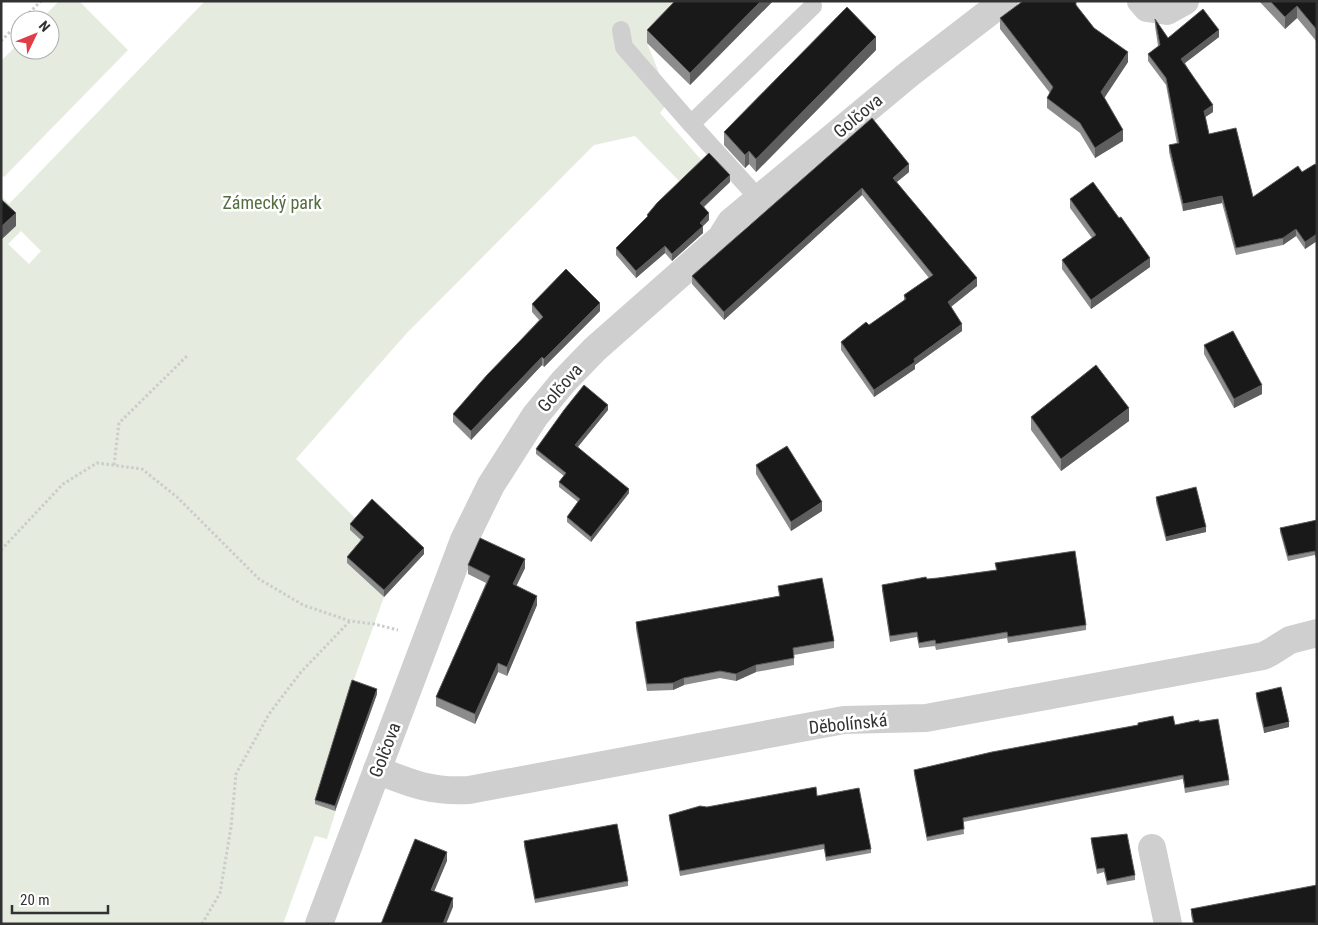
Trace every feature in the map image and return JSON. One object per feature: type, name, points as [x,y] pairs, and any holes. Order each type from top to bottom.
[{"type":"street","name":"Golčova","points":[[319,924],[464,540],[491,485],[535,416],[564,381],[595,349],[721,238],[731,222],[910,74],[1004,1]]},
{"type":"street","points":[[1141,1],[1147,8],[1166,11],[1185,1]]},
{"type":"street","name":"Děbolínská","points":[[377,770],[414,785],[431,789],[448,791],[469,790],[844,720],[926,718],[946,715],[1263,656],[1290,640],[1317,633]]},
{"type":"street","points":[[1152,848],[1168,924]]},
{"type":"lane","points":[[692,124],[813,6]]},
{"type":"lane","points":[[621,30],[624,47],[758,199]]},
{"type":"path","points":[[32,10],[41,1]]},
{"type":"path","points":[[1,41],[10,32]]},
{"type":"path","points":[[114,465],[119,423],[187,356]]},
{"type":"path","points":[[1,550],[63,484],[97,463],[142,469],[177,497],[259,579],[303,605],[350,621],[374,624],[427,637]]},
{"type":"path","points":[[202,924],[220,893],[231,827],[236,774],[269,714],[301,672],[350,621]]},
{"type":"green space","points":[[59,1],[79,1],[128,50],[4,177],[1,174],[1,61],[10,52],[10,60],[60,60],[60,10],[50,10]]},
{"type":"green space","name":"Zámecký park","points":[[205,1],[688,1],[647,43],[670,100],[660,113],[704,163],[683,185],[635,136],[594,145],[406,334],[296,459],[358,521],[384,597],[352,685],[343,788],[327,839],[315,836],[283,924],[1,924],[1,240],[16,225],[1,211],[1,196],[9,204]],"holes":[[[21,231],[41,251],[29,264],[8,244]]]},
{"type":"building","points":[[675,1],[761,1],[690,73],[647,30]]},
{"type":"building","points":[[1023,1],[1076,1],[1076,5],[1094,28],[1128,52],[1101,92],[1123,130],[1095,148],[1080,123],[1047,98],[1053,87],[1000,18]]},
{"type":"building","points":[[1270,1],[1317,1],[1317,30],[1297,6],[1285,17]]},
{"type":"building","points":[[847,7],[876,37],[756,159],[749,151],[745,155],[724,132]]},
{"type":"building","points":[[1203,9],[1219,30],[1181,59],[1213,105],[1204,111],[1209,134],[1236,128],[1253,197],[1298,166],[1302,172],[1315,164],[1317,166],[1317,234],[1305,242],[1296,229],[1283,238],[1236,248],[1222,196],[1183,204],[1169,145],[1179,143],[1166,78],[1148,54],[1160,45],[1155,19],[1168,38]]},
{"type":"building","points":[[872,118],[909,164],[893,178],[977,278],[948,302],[962,324],[914,359],[915,362],[874,390],[841,342],[866,322],[869,325],[906,299],[904,295],[933,275],[862,188],[724,312],[692,276]]},
{"type":"building","points":[[709,153],[730,175],[700,203],[709,213],[700,223],[703,226],[672,254],[665,246],[636,271],[616,248],[648,216],[657,203]]},
{"type":"building","points":[[1093,182],[1150,258],[1091,300],[1062,260],[1096,235],[1070,199]]},
{"type":"building","points":[[1,199],[16,213],[1,227]]},
{"type":"building","points":[[566,269],[600,303],[544,359],[542,357],[471,431],[453,414],[487,375],[543,317],[532,304]]},
{"type":"building","points":[[1233,331],[1262,385],[1234,399],[1204,345]]},
{"type":"building","points":[[1096,365],[1129,408],[1061,459],[1031,417]]},
{"type":"building","points":[[584,385],[608,405],[575,445],[629,489],[591,537],[567,517],[580,499],[559,482],[566,473],[536,449]]},
{"type":"building","points":[[787,446],[822,502],[791,522],[756,465]]},
{"type":"building","points":[[1196,487],[1206,527],[1166,537],[1156,497]]},
{"type":"building","points":[[372,499],[424,548],[384,590],[347,557],[364,537],[350,524]]},
{"type":"building","points":[[1317,520],[1317,560],[1315,551],[1288,556],[1280,528]]},
{"type":"building","points":[[480,538],[525,559],[513,584],[537,596],[507,667],[498,663],[475,714],[436,697],[490,576],[468,565]]},
{"type":"building","points":[[1075,551],[1086,625],[1008,637],[1007,632],[936,644],[935,640],[919,643],[917,632],[890,636],[882,585],[926,577],[927,579],[938,578],[997,570],[995,563]]},
{"type":"building","points":[[822,578],[834,641],[793,648],[794,658],[756,665],[736,674],[720,671],[684,678],[673,683],[647,684],[636,622],[780,596],[778,586]]},
{"type":"building","points":[[352,680],[377,689],[335,806],[315,800]]},
{"type":"building","points":[[1281,687],[1289,722],[1264,728],[1256,693]]},
{"type":"building","points":[[1173,716],[1175,725],[1199,720],[1199,722],[1218,719],[1229,780],[1185,788],[1183,775],[963,818],[964,829],[927,837],[914,770],[992,752],[1138,725],[1138,723]]},
{"type":"building","points":[[816,787],[817,796],[859,788],[871,849],[826,857],[824,844],[680,871],[669,815],[700,806],[707,807]]},
{"type":"building","points":[[617,824],[628,881],[535,899],[524,841]]},
{"type":"building","points":[[1127,834],[1135,875],[1107,881],[1104,868],[1097,869],[1091,838]]},
{"type":"building","points":[[415,839],[447,852],[431,890],[453,898],[443,924],[381,924]]},
{"type":"building","points":[[1317,885],[1317,924],[1194,924],[1191,909]]}]
